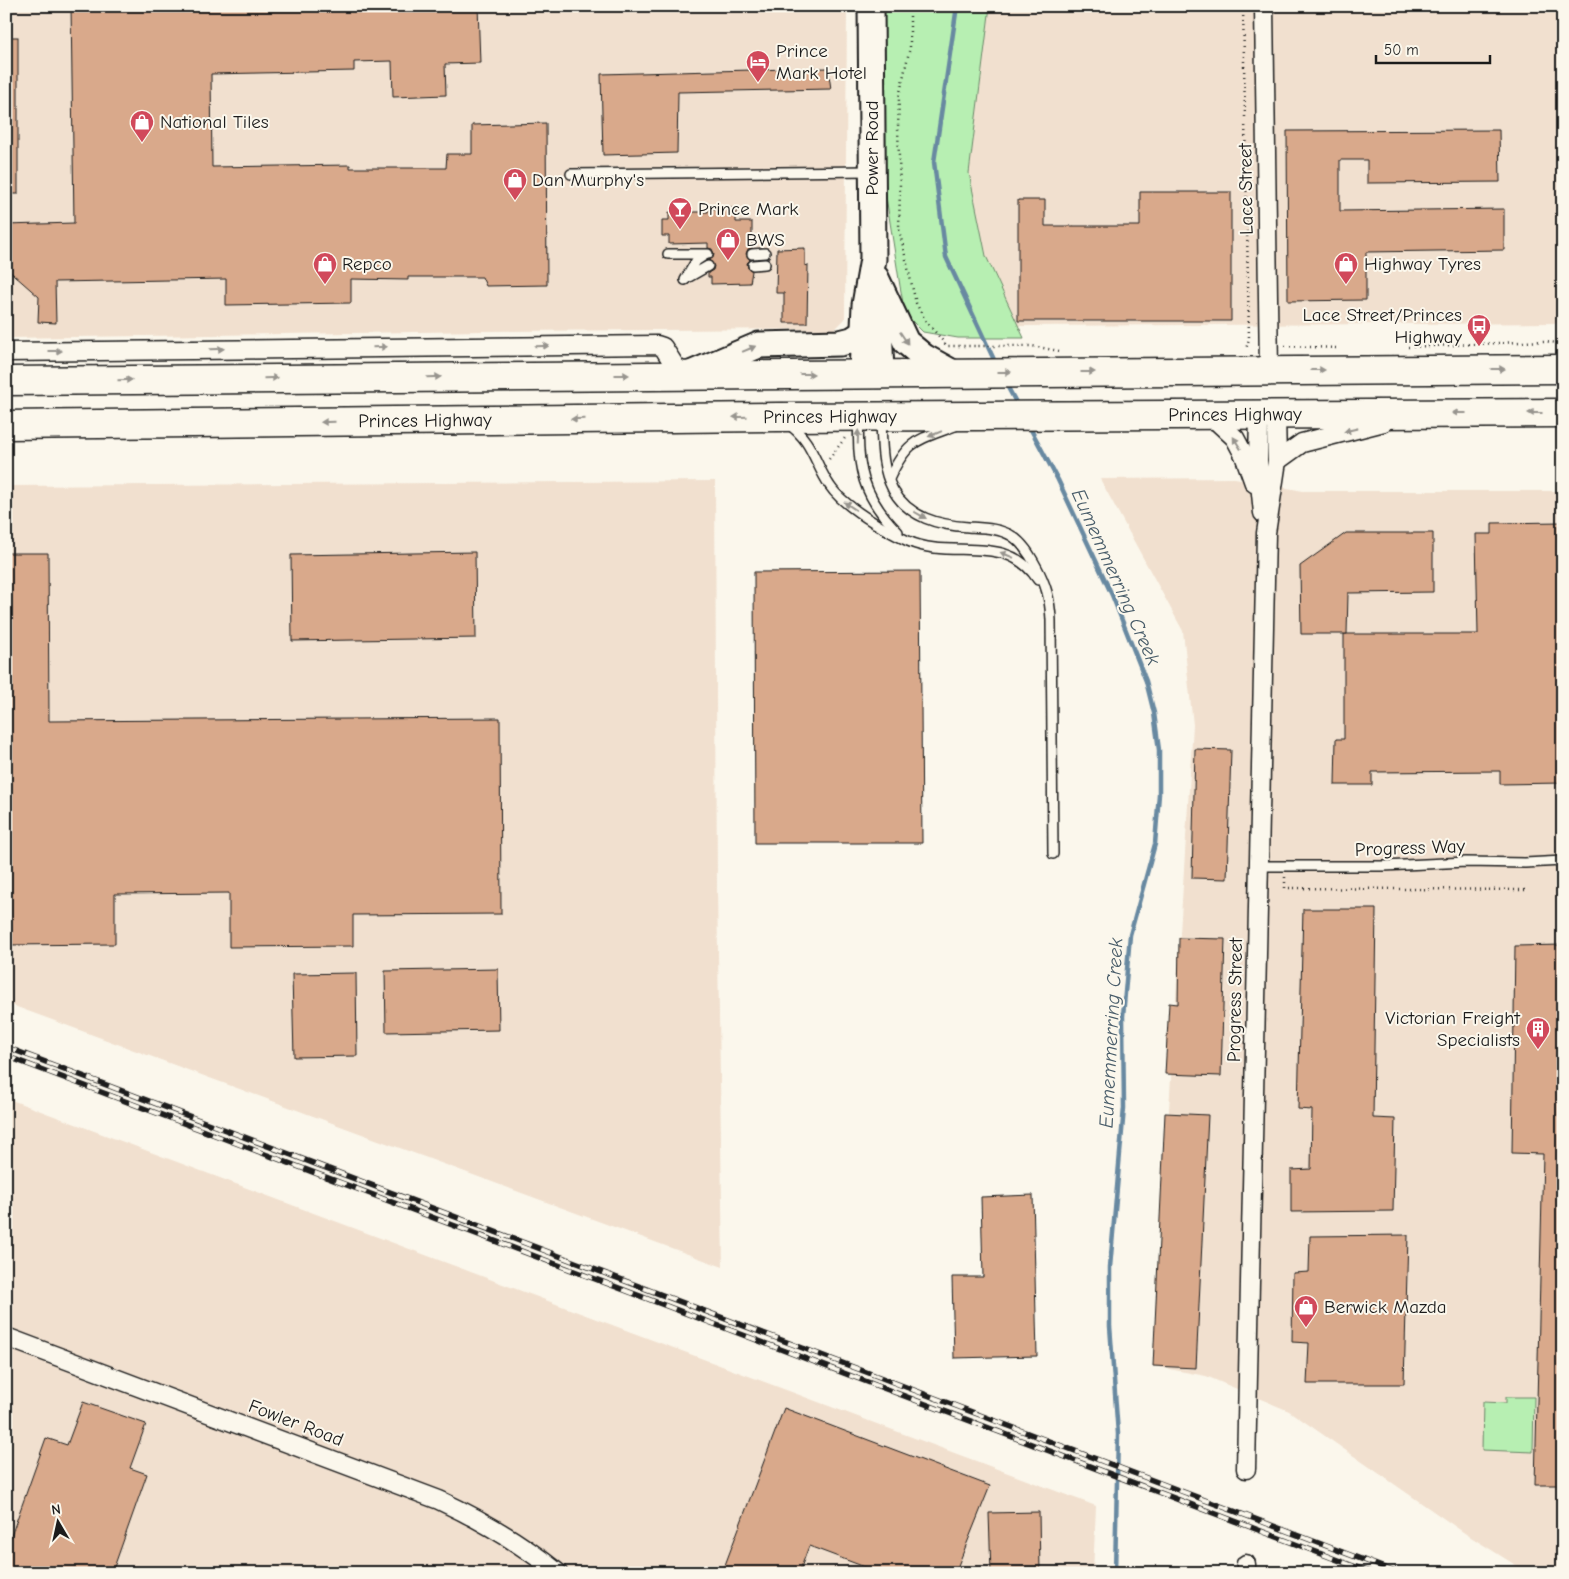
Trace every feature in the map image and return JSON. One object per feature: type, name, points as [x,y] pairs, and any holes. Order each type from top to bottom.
[{"type":"highway","points":[[1268,414],[1269,359]]},
{"type":"highway","points":[[6,381],[1039,372],[1269,359],[1563,369]]},
{"type":"highway","points":[[863,423],[871,373]]},
{"type":"highway","points":[[6,395],[50,393],[68,389],[90,380]]},
{"type":"highway","points":[[152,380],[154,423]]},
{"type":"highway","name":"Princes Highway","points":[[6,425],[778,417],[863,423],[985,416],[1563,412]]},
{"type":"main road","name":"Power Road","points":[[871,6],[872,171],[875,269],[882,347],[871,373]]},
{"type":"main road","name":"Power Road","points":[[871,373],[863,333],[865,305],[875,269]]},
{"type":"main road","points":[[875,269],[906,342],[924,357],[961,373]]},
{"type":"main road","points":[[687,375],[759,345],[840,343],[852,340],[863,333]]},
{"type":"street","name":"Lace Street","points":[[1264,6],[1269,359]]},
{"type":"street","points":[[6,352],[657,344],[663,347],[675,366],[687,375]]},
{"type":"street","points":[[150,350],[152,380]]},
{"type":"street","points":[[1209,414],[1235,438],[1244,454],[1262,504]]},
{"type":"street","name":"Progress Street","points":[[1246,1469],[1266,533],[1277,461],[1268,414]]},
{"type":"street","name":"Progress Street","points":[[1266,533],[1258,464],[1268,414]]},
{"type":"street","points":[[1277,461],[1302,443],[1416,414]]},
{"type":"street","name":"Fowler Road","points":[[6,1336],[439,1500],[497,1529],[558,1573]]},
{"type":"lane","points":[[571,174],[872,171]]},
{"type":"lane","points":[[668,254],[708,254],[696,261],[685,280],[691,274],[708,266]]},
{"type":"lane","points":[[752,254],[765,254]]},
{"type":"lane","points":[[753,264],[765,264]]},
{"type":"lane","points":[[889,479],[902,454],[910,445],[985,416]]},
{"type":"lane","points":[[778,417],[803,436],[829,485],[839,498],[874,522],[907,541],[929,548],[999,551],[1013,557],[1027,567],[1039,582],[1047,598],[1051,620]]},
{"type":"lane","points":[[863,423],[882,454],[889,479],[900,500],[921,517],[931,521],[954,526],[995,529],[1004,532],[1019,542],[1035,566],[1048,591],[1051,620],[1053,854]]},
{"type":"lane","points":[[863,423],[858,451],[860,470],[865,485],[878,509],[907,541]]},
{"type":"lane","name":"Princes Highway","points":[[6,432],[96,424]]},
{"type":"lane","name":"Progress Way","points":[[1259,866],[1384,866],[1466,862],[1525,863],[1563,861]]},
{"type":"path","points":[[910,6],[910,47],[899,97],[899,229],[916,303],[925,320],[947,346],[1032,346],[1067,352]]},
{"type":"path","points":[[1240,352],[1246,349],[1249,339],[1243,6]]},
{"type":"path","points":[[1402,348],[1534,341],[1563,344]]},
{"type":"path","points":[[1246,349],[1269,359],[1299,345],[1343,348]]},
{"type":"path","points":[[826,462],[844,439],[863,423]]},
{"type":"path","points":[[1285,866],[1285,888],[1525,890]]},
{"type":"shaded area","points":[[6,6],[847,6],[845,319],[835,329],[486,331],[6,338]]},
{"type":"shaded area","points":[[990,6],[1563,6],[1563,323],[1018,326],[986,256],[969,173]]},
{"type":"shaded area","points":[[1235,478],[1303,491],[1563,491],[1563,1573],[1529,1573],[1525,1571],[1466,1534],[1289,1411],[1206,1376],[1153,1366],[1193,725],[1183,631],[1100,479]]},
{"type":"shaded area","points":[[715,481],[717,888],[723,1267],[6,1003],[6,486]]},
{"type":"shaded area","points":[[6,1098],[1096,1506],[1093,1573],[6,1573]]},
{"type":"green space","points":[[871,6],[990,6],[969,173],[986,256],[1024,338],[958,338],[923,332],[910,319],[903,303],[872,107]]},
{"type":"green space","points":[[1506,1397],[1534,1397],[1533,1452],[1482,1450],[1483,1402],[1506,1403]]},
{"type":"building","points":[[71,6],[478,6],[480,63],[445,64],[446,95],[393,97],[392,61],[354,62],[354,71],[211,74],[212,167],[350,165],[350,168],[446,168],[447,154],[472,154],[472,125],[546,123],[547,285],[486,286],[482,277],[408,277],[408,280],[351,279],[351,303],[226,305],[226,279],[55,282],[56,323],[38,322],[39,297],[6,268],[6,225],[74,223]]},
{"type":"building","points":[[6,37],[18,37],[18,194],[6,194]]},
{"type":"building","points":[[828,68],[831,89],[678,92],[677,153],[603,155],[601,74]]},
{"type":"building","points":[[1499,130],[1500,182],[1367,183],[1367,160],[1340,160],[1340,211],[1504,209],[1504,250],[1366,252],[1366,300],[1288,301],[1287,131]]},
{"type":"building","points":[[1140,192],[1231,192],[1231,321],[1018,321],[1018,200],[1045,200],[1045,226],[1140,226]]},
{"type":"building","points":[[736,208],[736,222],[752,222],[752,248],[748,249],[746,254],[750,260],[747,263],[748,268],[752,271],[750,283],[711,284],[711,277],[708,277],[708,273],[713,270],[714,266],[709,260],[713,258],[714,254],[712,249],[708,248],[708,243],[669,244],[669,236],[662,236],[662,220],[669,220],[669,212],[708,212],[708,209]]},
{"type":"building","points":[[805,248],[805,266],[808,265],[807,323],[784,323],[784,293],[776,293],[777,249]]},
{"type":"building","points":[[1563,522],[1563,783],[1500,784],[1500,771],[1372,772],[1372,785],[1335,785],[1336,739],[1344,739],[1344,634],[1478,634],[1476,534],[1492,534],[1492,523]]},
{"type":"building","points":[[1346,533],[1433,533],[1433,592],[1348,593],[1347,634],[1301,634],[1300,566]]},
{"type":"building","points":[[475,552],[476,638],[292,641],[291,555]]},
{"type":"building","points":[[6,553],[48,553],[49,721],[500,718],[501,914],[353,915],[353,946],[229,947],[229,893],[115,894],[115,944],[6,945]]},
{"type":"building","points":[[920,571],[922,843],[755,843],[754,572]]},
{"type":"building","points":[[1195,749],[1231,750],[1227,879],[1192,878]]},
{"type":"building","points":[[1303,909],[1376,909],[1373,1118],[1395,1119],[1393,1211],[1291,1212],[1291,1170],[1311,1169],[1312,1110],[1298,1109]]},
{"type":"building","points":[[1179,938],[1225,939],[1221,1076],[1165,1074],[1169,1003],[1178,1004]]},
{"type":"building","name":"Victorian Freight Specialists","points":[[1563,945],[1563,1485],[1535,1485],[1543,1154],[1512,1153],[1515,946]]},
{"type":"building","points":[[498,969],[499,1030],[386,1032],[385,971]]},
{"type":"building","points":[[356,973],[357,1056],[294,1057],[292,974]]},
{"type":"building","points":[[1165,1113],[1208,1115],[1196,1368],[1153,1366]]},
{"type":"building","points":[[1033,1195],[1037,1356],[954,1358],[952,1277],[983,1277],[981,1197]]},
{"type":"building","points":[[1408,1235],[1404,1384],[1307,1384],[1309,1343],[1292,1342],[1293,1273],[1309,1272],[1310,1236]]},
{"type":"building","points":[[83,1402],[146,1424],[130,1468],[147,1474],[112,1573],[6,1573],[6,1550],[46,1438],[67,1445]]},
{"type":"building","points":[[784,1408],[990,1486],[955,1573],[881,1573],[809,1546],[799,1573],[722,1573]]},
{"type":"building","points":[[1039,1512],[1040,1573],[991,1573],[989,1513]]},
{"type":"waterway","name":"Eumemmerring Creek","points":[[957,6],[934,162],[946,257],[996,364]]},
{"type":"waterway","name":"Eumemmerring Creek","points":[[1005,382],[1018,406]]},
{"type":"waterway","name":"Eumemmerring Creek","points":[[1029,426],[1058,480],[1112,595],[1146,681],[1154,713],[1159,750],[1159,794],[1155,844],[1130,935],[1123,1016],[1124,1108],[1110,1267],[1110,1326],[1118,1434],[1115,1573]]},
{"type":"railway","points":[[6,1047],[1398,1573]]},
{"type":"railway","points":[[6,1056],[1372,1573]]},
{"type":"place","name":"Prince Mark Hotel","points":[[758,83]]},
{"type":"place","name":"National Tiles","points":[[142,143]]},
{"type":"place","name":"Dan Murphy's","points":[[515,201]]},
{"type":"place","name":"Prince Mark","points":[[680,230]]},
{"type":"place","name":"BWS","points":[[728,261]]},
{"type":"place","name":"Repco","points":[[325,285]]},
{"type":"place","name":"Highway Tyres","points":[[1346,285]]},
{"type":"place","name":"Lace Street/Princes Highway","points":[[1479,347]]},
{"type":"place","name":"Victorian Freight Specialists","points":[[1538,1050]]},
{"type":"place","name":"Berwick Mazda","points":[[1306,1328]]}]
